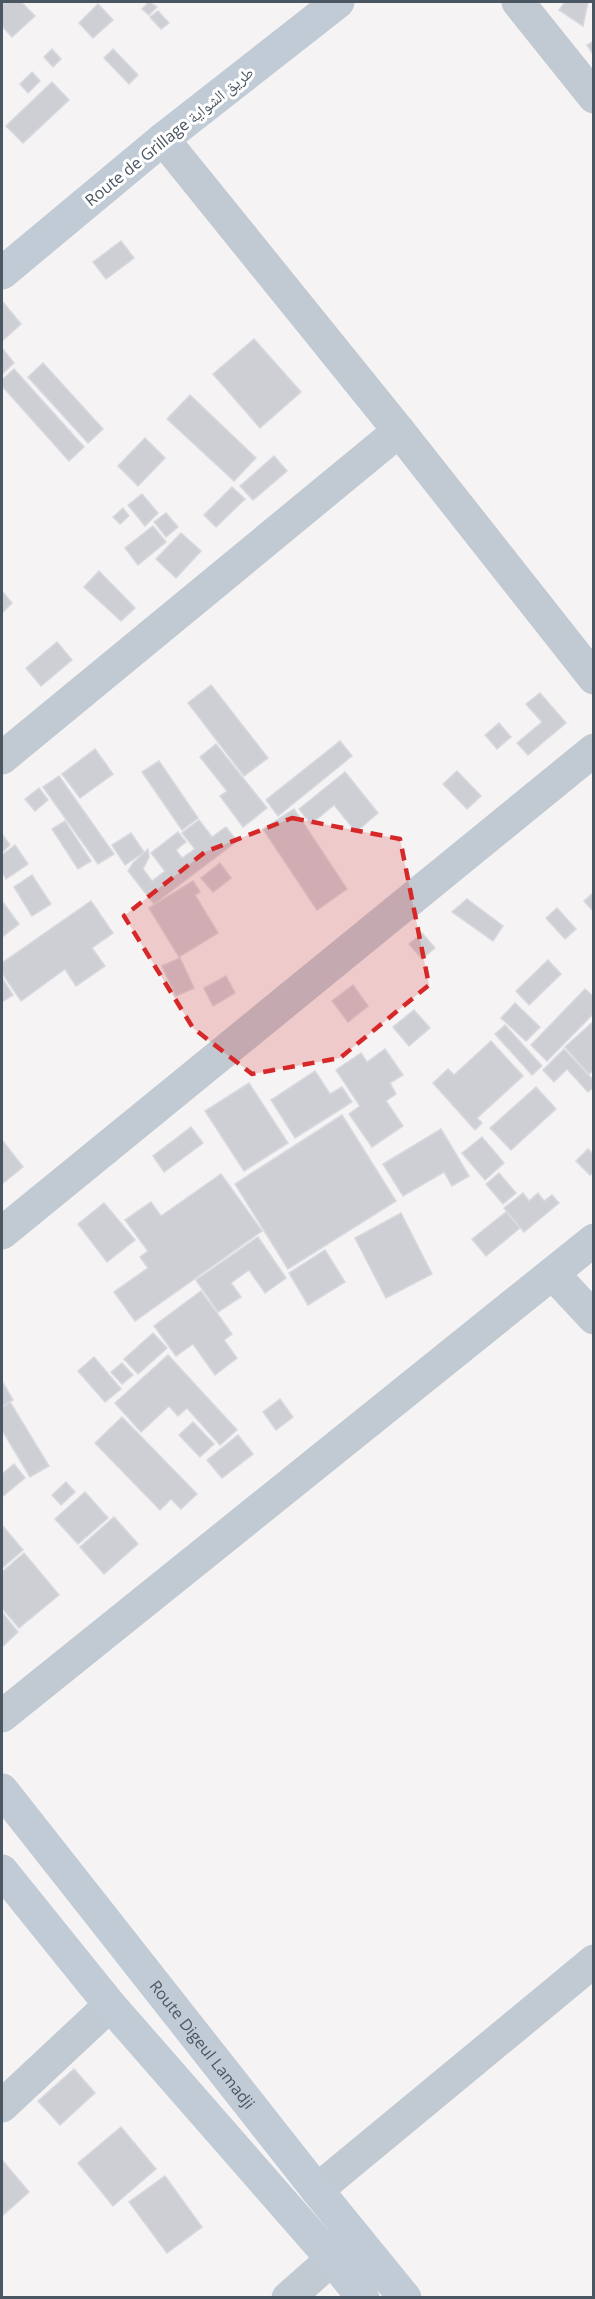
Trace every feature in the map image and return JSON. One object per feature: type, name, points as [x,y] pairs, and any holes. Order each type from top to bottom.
[{"type":"main road","name":"Route de Grillage طريق الشواية","points":[[2,273],[163,139],[338,2]]},
{"type":"main road","name":"Route Digeul Lamadji","points":[[2,1790],[317,2190],[405,2298]]},
{"type":"main road","points":[[2,1871],[110,2005],[332,2259],[363,2298]]},
{"type":"street","points":[[518,2],[594,97]]},
{"type":"street","points":[[163,139],[399,431],[594,678]]},
{"type":"street","points":[[2,758],[399,431]]},
{"type":"street","points":[[2,1233],[594,750]]},
{"type":"street","points":[[2,1716],[594,1240]]},
{"type":"street","points":[[553,1274],[594,1318]]},
{"type":"street","points":[[317,2190],[594,1961]]},
{"type":"street","points":[[2,2106],[110,2005]]},
{"type":"street","points":[[288,2298],[332,2259]]},
{"type":"highlighted area","points":[[292,818],[400,839],[429,985],[340,1058],[252,1074],[193,1028],[124,916],[205,852]]},
{"type":"building","points":[[2,2],[21,2],[35,16],[12,37],[2,26]]},
{"type":"building","points":[[149,2],[157,7],[149,15],[142,9]]},
{"type":"building","points":[[565,2],[588,2],[583,26],[559,10]]},
{"type":"building","points":[[98,4],[113,20],[93,38],[79,23]]},
{"type":"building","points":[[158,11],[169,23],[161,29],[150,17]]},
{"type":"building","points":[[594,41],[594,56],[587,45]]},
{"type":"building","points":[[52,49],[61,59],[53,67],[44,57]]},
{"type":"building","points":[[113,49],[138,75],[129,84],[104,58]]},
{"type":"building","points":[[32,72],[40,81],[28,93],[20,84]]},
{"type":"building","points":[[52,82],[69,100],[23,143],[6,126]]},
{"type":"building","points":[[121,241],[134,258],[106,279],[93,262]]},
{"type":"building","points":[[2,301],[21,324],[2,341]]},
{"type":"building","points":[[254,339],[301,392],[260,428],[213,374]]},
{"type":"building","points":[[2,348],[14,363],[2,374]]},
{"type":"building","points":[[43,363],[103,429],[88,443],[28,377]]},
{"type":"building","points":[[14,369],[84,447],[69,461],[2,386],[2,380]]},
{"type":"building","points":[[190,395],[256,458],[234,481],[167,419]]},
{"type":"building","points":[[145,438],[165,458],[138,486],[118,466]]},
{"type":"building","points":[[274,456],[287,471],[253,500],[240,486]]},
{"type":"building","points":[[232,487],[245,499],[216,527],[204,515]]},
{"type":"building","points":[[142,494],[158,513],[145,526],[128,505]]},
{"type":"building","points":[[123,508],[129,516],[120,524],[113,517]]},
{"type":"building","points":[[166,513],[178,527],[166,537],[154,522]]},
{"type":"building","points":[[153,526],[166,542],[138,565],[125,548]]},
{"type":"building","points":[[181,533],[201,551],[176,578],[156,559]]},
{"type":"building","points":[[99,571],[135,608],[121,621],[84,587]]},
{"type":"building","points":[[2,591],[12,603],[2,613]]},
{"type":"building","points":[[57,642],[72,660],[41,686],[26,668]]},
{"type":"building","points":[[211,685],[268,758],[244,776],[188,703]]},
{"type":"building","points":[[540,693],[566,723],[528,755],[517,743],[542,722],[526,704]]},
{"type":"building","points":[[499,723],[511,737],[497,749],[485,735]]},
{"type":"building","points":[[340,741],[352,756],[278,816],[266,800]]},
{"type":"building","points":[[216,744],[267,808],[243,827],[220,796],[227,791],[200,757]]},
{"type":"building","points":[[95,749],[113,774],[80,798],[62,774]]},
{"type":"building","points":[[159,761],[198,818],[182,830],[142,772]]},
{"type":"building","points":[[457,771],[481,796],[467,809],[443,784]]},
{"type":"building","points":[[345,772],[378,813],[356,832],[334,805],[311,824],[299,809]]},
{"type":"building","points":[[59,776],[114,854],[98,864],[43,787]]},
{"type":"building","points":[[39,788],[48,800],[35,811],[25,799]]},
{"type":"building","points":[[294,809],[347,889],[317,910],[263,829]]},
{"type":"building","points":[[199,820],[212,837],[226,827],[237,841],[154,904],[128,871],[148,849],[149,857],[143,869],[152,881],[165,871],[151,853],[178,832],[186,842],[176,850],[182,858],[195,849],[182,833]]},
{"type":"building","points":[[65,821],[91,861],[78,869],[52,829]]},
{"type":"building","points":[[131,833],[144,852],[125,865],[112,845]]},
{"type":"building","points":[[2,834],[10,845],[2,852]]},
{"type":"building","points":[[15,845],[28,864],[6,879],[2,872],[2,855]]},
{"type":"building","points":[[220,863],[231,878],[213,892],[201,878]]},
{"type":"building","points":[[32,875],[51,904],[32,916],[14,887]]},
{"type":"building","points":[[193,881],[200,892],[195,895],[218,933],[179,957],[149,908]]},
{"type":"building","points":[[594,892],[594,912],[584,901]]},
{"type":"building","points":[[467,899],[503,926],[493,941],[452,912]]},
{"type":"building","points":[[2,901],[19,924],[2,937]]},
{"type":"building","points":[[91,901],[113,933],[92,948],[105,966],[76,986],[65,969],[21,1001],[2,973],[2,963]]},
{"type":"building","points":[[557,908],[576,929],[565,939],[546,918]]},
{"type":"building","points":[[422,933],[435,948],[422,959],[409,944]]},
{"type":"building","points":[[180,958],[194,988],[176,996],[162,966]]},
{"type":"building","points":[[548,960],[561,974],[529,1005],[516,991]]},
{"type":"building","points":[[226,976],[235,993],[213,1006],[204,988]]},
{"type":"building","points":[[2,978],[13,995],[2,1002]]},
{"type":"building","points":[[353,985],[368,1006],[348,1022],[332,1001]]},
{"type":"building","points":[[585,989],[594,997],[594,1013],[547,1061],[531,1045]]},
{"type":"building","points":[[515,1003],[540,1027],[526,1041],[501,1018]]},
{"type":"building","points":[[414,1010],[430,1028],[409,1046],[393,1027]]},
{"type":"building","points":[[594,1021],[594,1070],[589,1074],[565,1047]]},
{"type":"building","points":[[505,1025],[542,1066],[532,1075],[495,1034]]},
{"type":"building","points":[[491,1041],[523,1076],[477,1118],[482,1123],[475,1130],[433,1083],[448,1069],[454,1075]]},
{"type":"building","points":[[385,1049],[403,1075],[390,1083],[396,1094],[386,1101],[403,1126],[372,1147],[349,1114],[360,1106],[336,1070],[361,1053],[367,1062]]},
{"type":"building","points":[[564,1049],[594,1081],[594,1087],[588,1092],[567,1069],[554,1082],[543,1070]]},
{"type":"building","points":[[315,1071],[330,1094],[342,1087],[352,1102],[295,1138],[271,1100]]},
{"type":"building","points":[[249,1083],[288,1143],[244,1171],[205,1111]]},
{"type":"building","points":[[536,1087],[556,1109],[511,1150],[490,1128]]},
{"type":"building","points":[[342,1115],[396,1201],[288,1269],[235,1184]]},
{"type":"building","points":[[191,1127],[203,1143],[164,1172],[153,1156]]},
{"type":"building","points":[[441,1129],[469,1176],[452,1186],[444,1172],[403,1196],[383,1164]]},
{"type":"building","points":[[482,1137],[504,1163],[485,1180],[462,1153]]},
{"type":"building","points":[[2,1140],[23,1167],[2,1184]]},
{"type":"building","points":[[588,1149],[594,1155],[594,1172],[590,1175],[576,1161]]},
{"type":"building","points":[[499,1173],[516,1193],[503,1204],[486,1184]]},
{"type":"building","points":[[221,1174],[262,1231],[135,1321],[114,1292],[148,1268],[140,1257],[148,1251],[125,1220],[151,1202],[161,1216]]},
{"type":"building","points":[[523,1193],[529,1201],[538,1193],[544,1201],[552,1195],[559,1203],[524,1232],[504,1208]]},
{"type":"building","points":[[104,1203],[135,1240],[107,1262],[78,1224]]},
{"type":"building","points":[[506,1212],[520,1228],[486,1256],[472,1239]]},
{"type":"building","points":[[401,1213],[432,1274],[386,1298],[355,1238]]},
{"type":"building","points":[[258,1237],[286,1278],[265,1293],[249,1270],[231,1283],[241,1297],[218,1312],[196,1280]]},
{"type":"building","points":[[325,1250],[345,1282],[308,1305],[289,1273]]},
{"type":"building","points":[[201,1291],[232,1334],[224,1340],[237,1358],[215,1375],[193,1344],[176,1356],[154,1326]]},
{"type":"building","points":[[153,1333],[167,1348],[138,1374],[124,1359]]},
{"type":"building","points":[[168,1355],[237,1430],[220,1445],[187,1408],[178,1416],[169,1406],[141,1432],[115,1403]]},
{"type":"building","points":[[94,1357],[121,1389],[105,1402],[78,1371]]},
{"type":"building","points":[[122,1363],[133,1375],[122,1384],[111,1372]]},
{"type":"building","points":[[2,1381],[13,1400],[2,1407]]},
{"type":"building","points":[[280,1399],[293,1417],[276,1430],[263,1412]]},
{"type":"building","points":[[10,1402],[49,1466],[30,1477],[2,1430],[2,1407]]},
{"type":"building","points":[[122,1417],[197,1494],[181,1509],[171,1499],[160,1510],[95,1443]]},
{"type":"building","points":[[193,1422],[214,1444],[200,1457],[179,1435]]},
{"type":"building","points":[[238,1435],[253,1454],[222,1478],[207,1460]]},
{"type":"building","points":[[14,1464],[25,1478],[2,1497],[2,1474]]},
{"type":"building","points":[[66,1482],[75,1492],[61,1505],[52,1495]]},
{"type":"building","points":[[85,1492],[108,1518],[78,1544],[55,1519]]},
{"type":"building","points":[[114,1517],[138,1544],[104,1574],[80,1547]]},
{"type":"building","points":[[2,1525],[23,1550],[2,1568]]},
{"type":"building","points":[[24,1553],[59,1595],[19,1628],[2,1608],[2,1572]]},
{"type":"building","points":[[2,1612],[18,1632],[2,1647]]},
{"type":"building","points":[[74,2069],[95,2093],[60,2125],[38,2101]]},
{"type":"building","points":[[121,2127],[156,2169],[113,2206],[78,2163]]},
{"type":"building","points":[[2,2160],[29,2192],[2,2216]]},
{"type":"building","points":[[165,2176],[202,2227],[167,2253],[129,2202]]}]
